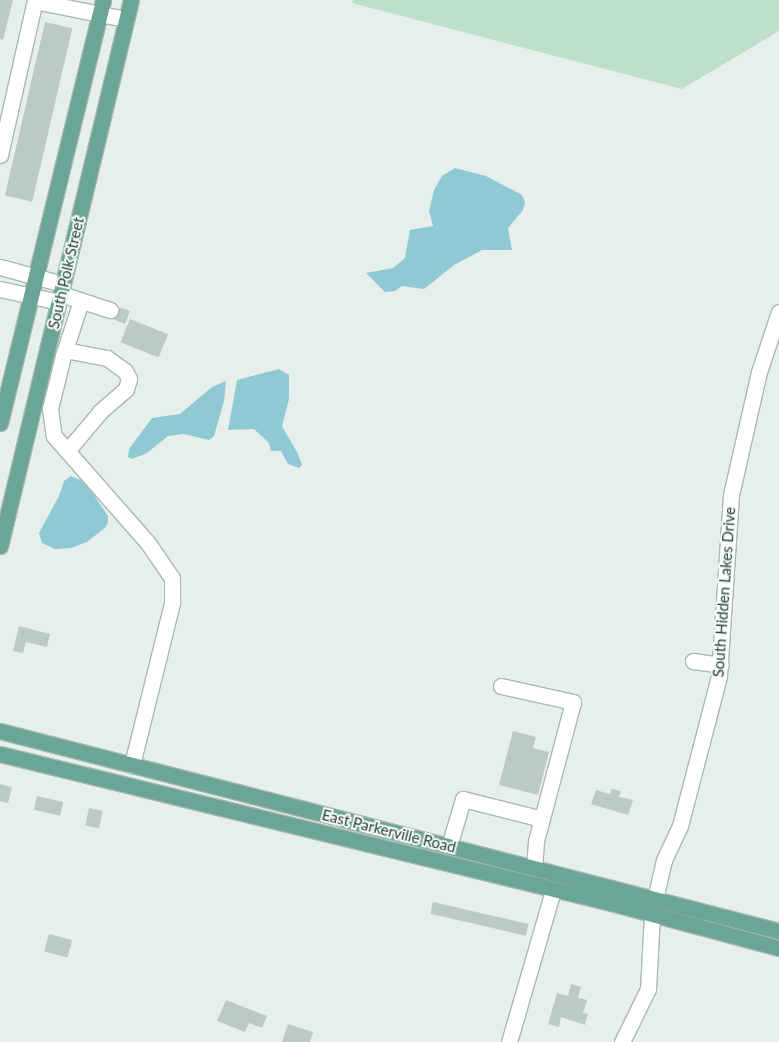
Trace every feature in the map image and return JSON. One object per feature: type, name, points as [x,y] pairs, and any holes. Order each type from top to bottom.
[{"type":"main road","name":"South Polk Street","points":[[0,546],[4,510],[61,294],[131,0]]},
{"type":"main road","name":"South Polk Street","points":[[0,423],[101,6]]},
{"type":"main road","name":"East Parkerville Road","points":[[0,731],[779,931]]},
{"type":"main road","name":"East Parkerville Road","points":[[0,754],[529,886],[652,914],[779,948]]},
{"type":"main road","points":[[321,833],[327,815]]},
{"type":"main road","points":[[529,886],[534,868]]},
{"type":"main road","points":[[652,914],[655,899]]},
{"type":"street","points":[[0,155],[4,116],[35,0],[101,6],[126,18]]},
{"type":"street","points":[[0,267],[35,277],[61,294],[110,310]]},
{"type":"street","points":[[0,289],[31,295],[61,294]]},
{"type":"street","points":[[82,300],[65,350],[50,409],[54,436],[148,544],[172,578],[172,603],[132,765]]},
{"type":"street","name":"South Hidden Lakes Drive","points":[[655,899],[667,853],[680,826],[721,665],[725,546],[731,495],[759,372],[779,312]]},
{"type":"street","points":[[65,350],[107,358],[125,371],[129,379],[126,390],[100,412],[67,451]]},
{"type":"street","points":[[693,661],[721,665]]},
{"type":"street","points":[[501,686],[573,702],[542,819],[534,868]]},
{"type":"street","points":[[449,846],[463,799],[542,819]]},
{"type":"street","points":[[509,1042],[553,891]]},
{"type":"street","points":[[622,1042],[648,989],[652,914]]},
{"type":"green space","points":[[353,0],[779,0],[779,31],[682,89],[352,3]]},
{"type":"water","points":[[455,168],[486,176],[522,195],[525,202],[523,210],[508,228],[512,250],[482,250],[454,265],[424,289],[402,286],[395,291],[385,292],[366,273],[393,268],[405,258],[410,230],[433,226],[429,211],[434,190],[442,176]]},
{"type":"water","points":[[279,369],[289,375],[289,399],[282,426],[298,454],[302,465],[299,468],[288,464],[281,451],[271,451],[269,443],[254,429],[228,430],[237,380]]},
{"type":"water","points":[[226,381],[224,401],[214,436],[209,440],[184,434],[168,436],[147,453],[132,459],[128,457],[129,449],[152,418],[180,414],[212,387]]},
{"type":"water","points":[[71,476],[85,482],[108,516],[108,522],[106,527],[87,542],[71,548],[55,549],[42,543],[39,533],[59,496],[64,481]]},
{"type":"building","points":[[0,0],[13,0],[3,40],[0,39]]},
{"type":"building","points":[[45,22],[72,28],[32,202],[5,195]]},
{"type":"building","points":[[118,307],[130,311],[125,324],[113,319],[119,313]]},
{"type":"building","points":[[130,319],[168,334],[159,358],[121,342]]},
{"type":"building","points":[[19,626],[50,634],[47,647],[26,642],[23,653],[13,651]]},
{"type":"building","points":[[513,731],[536,737],[533,748],[549,752],[538,795],[499,785]]},
{"type":"building","points":[[0,784],[12,787],[8,803],[0,801]]},
{"type":"building","points":[[611,789],[621,791],[619,797],[633,800],[628,815],[591,804],[596,790],[610,794]]},
{"type":"building","points":[[37,796],[63,802],[60,816],[34,810]]},
{"type":"building","points":[[89,808],[103,811],[99,829],[85,826]]},
{"type":"building","points":[[433,902],[528,924],[526,936],[430,914]]},
{"type":"building","points":[[49,934],[72,940],[68,958],[44,951]]},
{"type":"building","points":[[571,984],[581,987],[578,998],[587,1000],[583,1013],[588,1014],[585,1025],[561,1017],[559,1027],[548,1024],[557,993],[568,996]]},
{"type":"building","points":[[226,1000],[267,1016],[262,1028],[249,1023],[245,1032],[217,1021]]},
{"type":"building","points":[[288,1024],[313,1032],[310,1042],[282,1042]]}]
